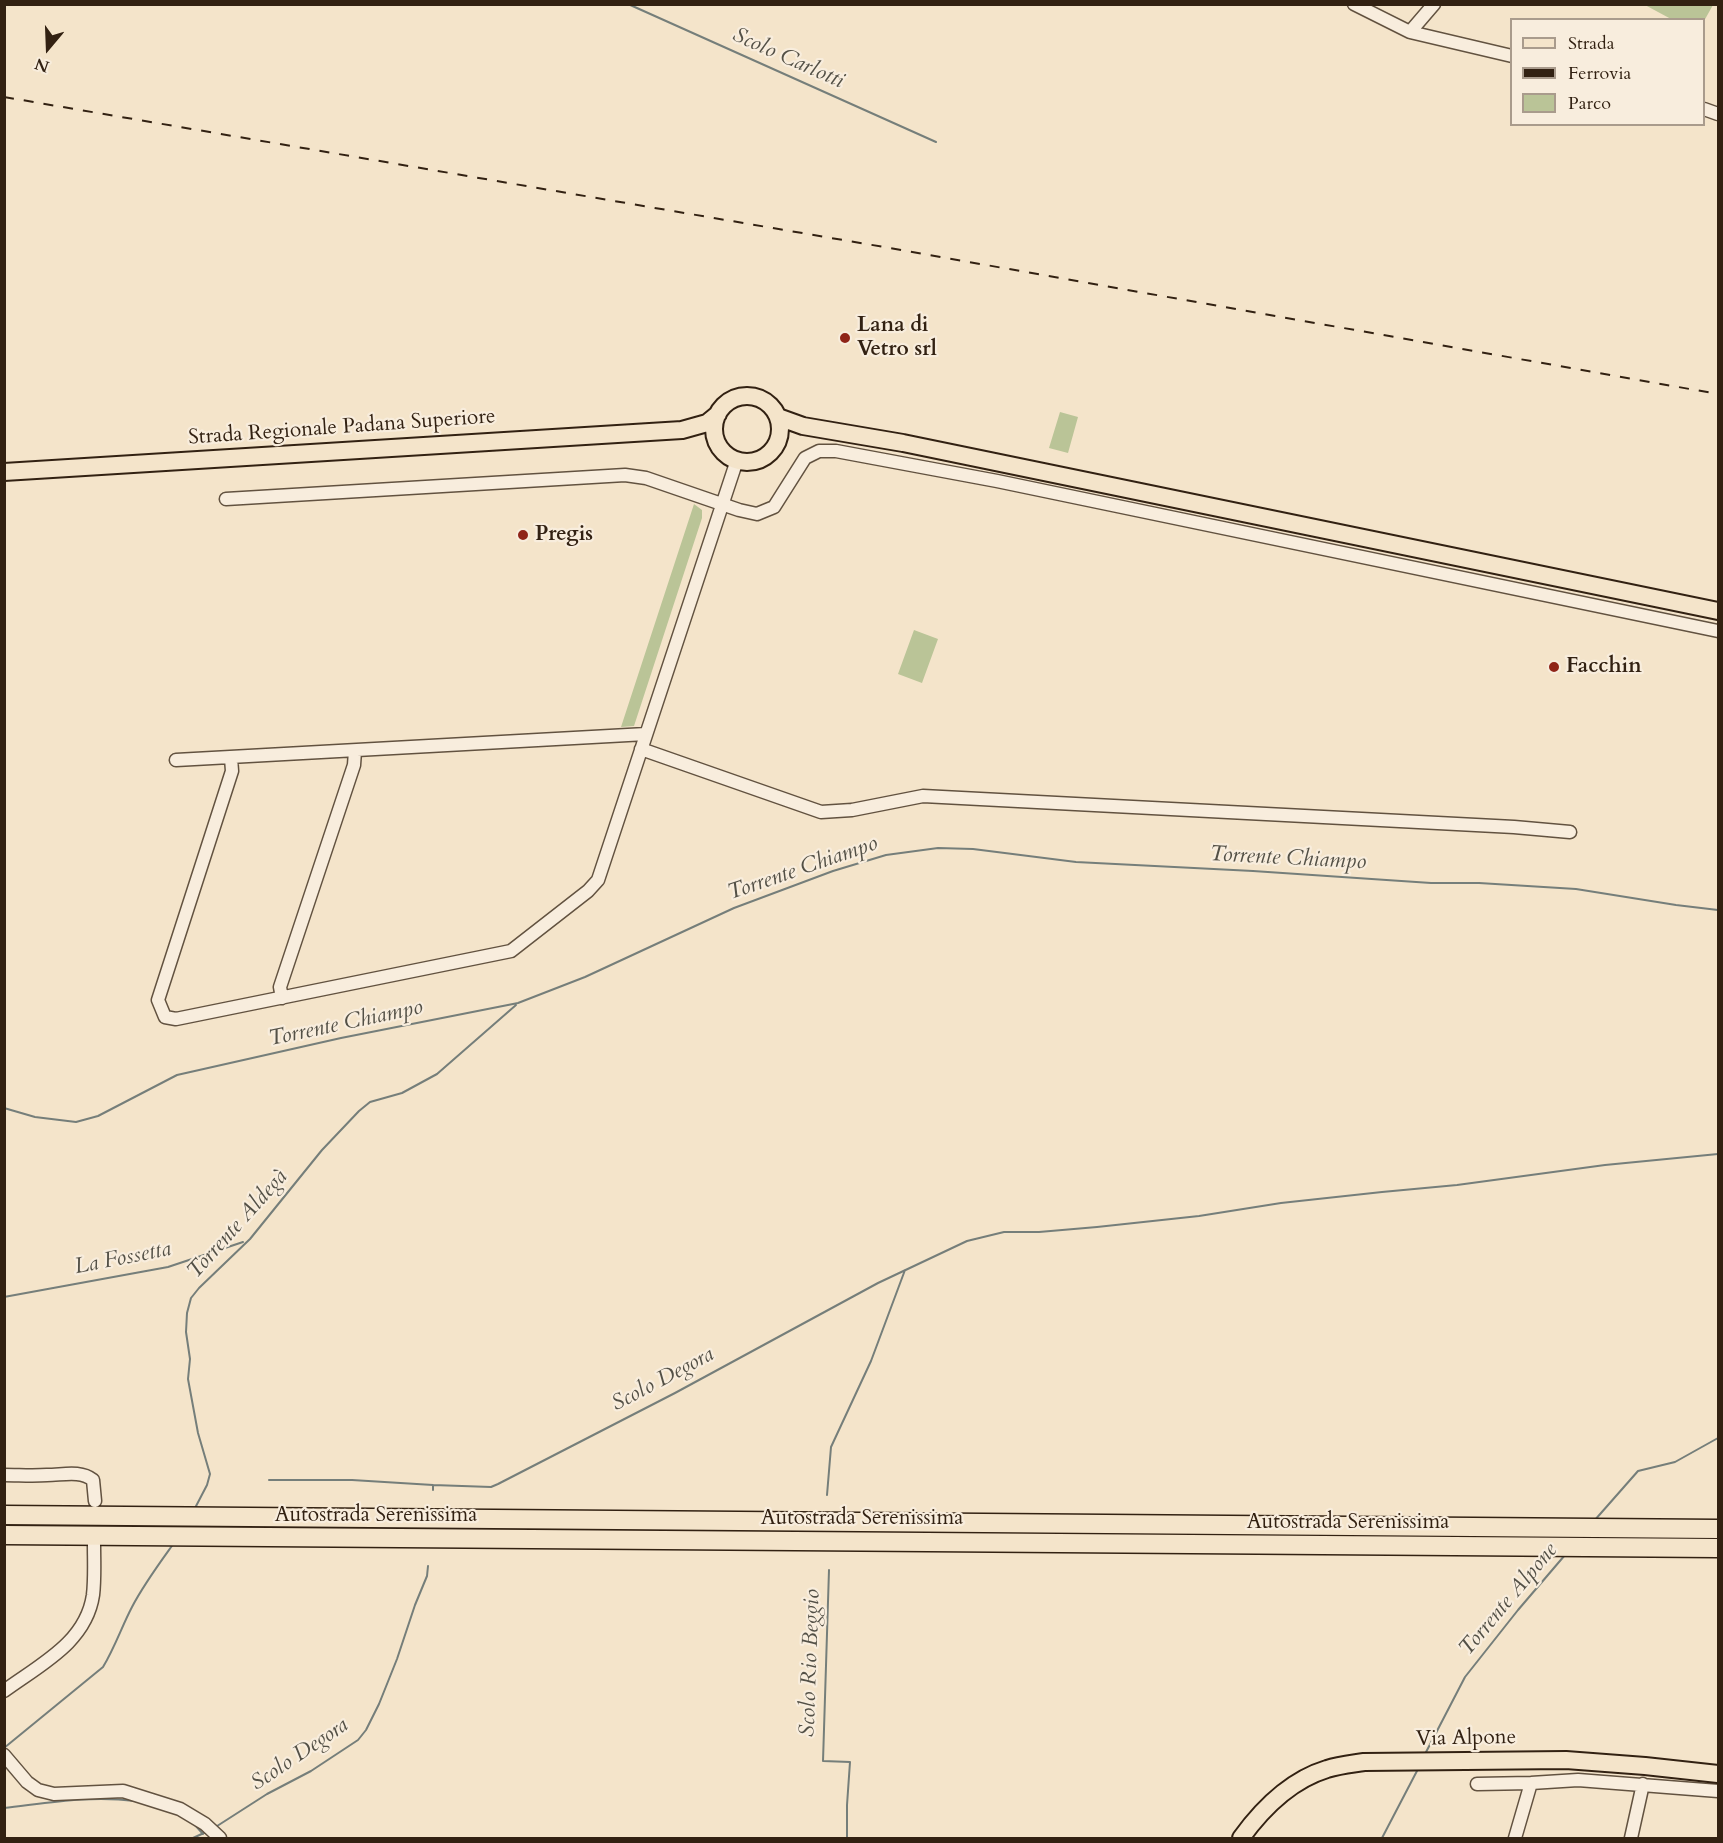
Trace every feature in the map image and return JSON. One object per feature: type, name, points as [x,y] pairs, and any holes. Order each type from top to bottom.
[{"type":"highway","name":"Autostrada Serenissima","points":[[4,1515],[1719,1529]]},
{"type":"highway","name":"Autostrada Serenissima","points":[[4,1535],[1719,1548]]},
{"type":"main road","points":[[779,439],[778,417],[764,401],[743,396],[733,399],[718,414],[715,430],[719,445],[730,457],[748,462],[767,455],[786,433],[799,429],[829,430]]},
{"type":"main road","name":"Strada Regionale Padana Superiore","points":[[682,430],[707,423],[718,414]]},
{"type":"main road","points":[[778,417],[803,426],[903,443],[1719,611]]},
{"type":"main road","name":"Strada Regionale Padana Superiore","points":[[4,472],[682,430],[707,434],[719,445]]},
{"type":"main road","name":"Via Alpone","points":[[1241,1839],[1256,1817],[1294,1785],[1326,1769],[1343,1765],[1377,1762],[1566,1760],[1719,1774]]},
{"type":"street","points":[[1354,4],[1410,32],[1510,56]]},
{"type":"street","points":[[1410,32],[1434,4]]},
{"type":"street","points":[[226,499],[625,475],[646,478],[757,514],[774,507],[805,458],[819,451],[836,451],[993,480],[1719,631]]},
{"type":"street","points":[[231,758],[232,771],[158,1000],[165,1017],[176,1019],[511,951],[588,891],[598,880],[737,460]]},
{"type":"street","points":[[176,760],[646,734]]},
{"type":"street","points":[[641,749],[821,812],[852,810],[924,796],[1514,827],[1570,832]]},
{"type":"street","points":[[282,998],[280,987],[354,765],[355,751]]},
{"type":"street","points":[[4,1475],[72,1473],[88,1476],[93,1480],[95,1501]]},
{"type":"street","points":[[4,1690],[48,1662],[64,1648],[79,1627],[88,1612],[93,1596],[94,1544]]},
{"type":"street","points":[[5,1756],[27,1782],[38,1790],[54,1794],[123,1791],[180,1809],[205,1824],[218,1836]]},
{"type":"street","points":[[1477,1784],[1578,1780],[1719,1791]]},
{"type":"street","points":[[1515,1839],[1531,1783]]},
{"type":"street","points":[[1631,1839],[1643,1784]]},
{"type":"green space","points":[[1645,5],[1713,5],[1705,19],[1669,18]]},
{"type":"green space","points":[[1060,412],[1078,417],[1068,453],[1049,448]]},
{"type":"green space","points":[[694,504],[702,510],[702,518],[634,726],[621,727]]},
{"type":"green space","points":[[914,630],[938,639],[922,683],[898,674]]},
{"type":"waterway","name":"Scolo Carlotti","points":[[628,4],[936,142]]},
{"type":"waterway","name":"Torrente Chiampo","points":[[4,1108],[35,1117],[76,1122],[98,1116],[177,1075],[341,1038],[518,1003],[585,977],[734,908],[833,871],[886,855],[938,848],[973,849],[1076,862],[1431,883],[1479,883],[1576,889],[1718,910]]},
{"type":"waterway","name":"Torrente Aldegà","points":[[194,1510],[210,1474],[198,1433],[188,1379],[190,1359],[186,1332],[191,1298],[250,1239],[322,1150],[359,1111],[370,1102],[402,1093],[437,1074],[516,1005]]},
{"type":"waterway","points":[[433,1490],[433,1485],[491,1487],[498,1484],[675,1393],[878,1283],[967,1241],[1004,1232],[1039,1232],[1199,1216],[1281,1203],[1718,1154]]},
{"type":"waterway","name":"La Fossetta","points":[[4,1297],[168,1267],[243,1242]]},
{"type":"waterway","name":"Scolo Rio Beggio","points":[[827,1495],[831,1447],[871,1361],[905,1270]]},
{"type":"waterway","name":"Torrente Alpone","points":[[1594,1521],[1638,1471],[1675,1462],[1718,1438]]},
{"type":"waterway","points":[[269,1480],[352,1480],[433,1485]]},
{"type":"waterway","name":"Torrente Aldegà","points":[[4,1748],[103,1667],[128,1614],[174,1543]]},
{"type":"waterway","name":"Torrente Alpone","points":[[1424,1756],[1465,1677],[1565,1555]]},
{"type":"waterway","name":"Scolo Degora","points":[[214,1828],[267,1794],[311,1771],[358,1740],[366,1730],[379,1704],[427,1576],[428,1566]]},
{"type":"waterway","name":"Scolo Rio Beggio","points":[[829,1570],[823,1761],[850,1762],[847,1838]]},
{"type":"waterway","name":"Torrente Alpone","points":[[1382,1838],[1418,1769]]},
{"type":"waterway","points":[[4,1808],[85,1799],[135,1801]]},
{"type":"waterway","points":[[195,1825],[203,1834]]},
{"type":"waterway","name":"Scolo Degora","points":[[193,1838],[206,1832]]},
{"type":"railway","points":[[4,97],[884,247],[1718,394]]},
{"type":"place","name":"Lana di Vetro srl","points":[[845,338]]},
{"type":"place","name":"Pregis","points":[[523,535]]},
{"type":"place","name":"Facchin","points":[[1554,667]]}]
